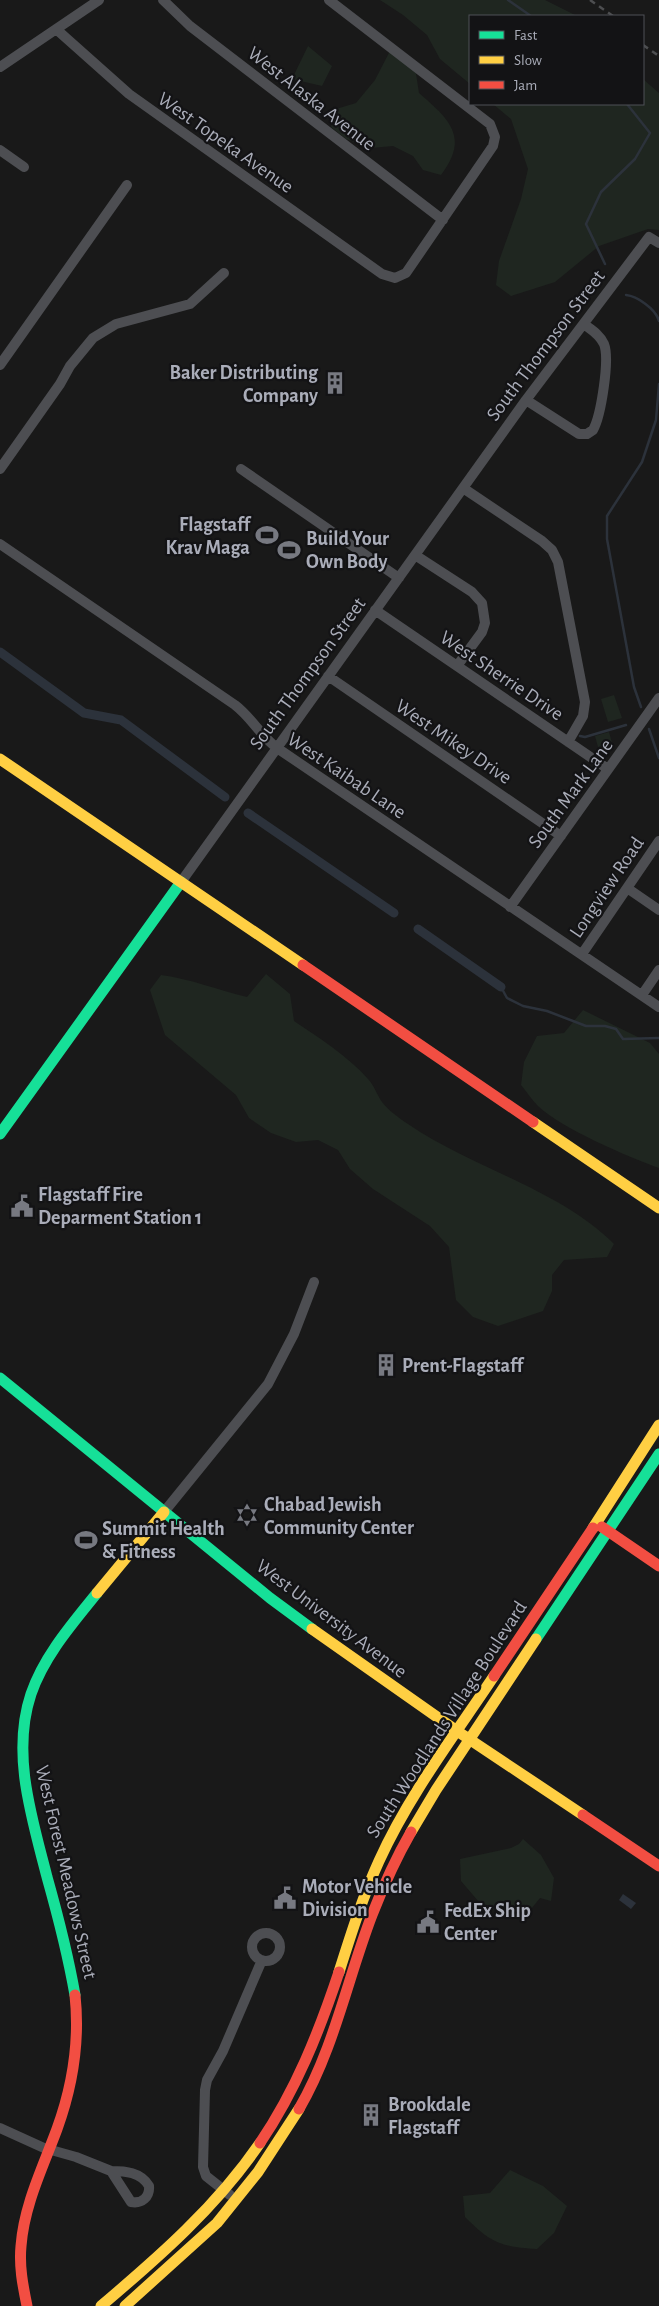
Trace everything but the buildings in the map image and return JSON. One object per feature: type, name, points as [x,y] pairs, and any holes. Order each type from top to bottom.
[{"type":"street","points":[[0,67],[99,0]]},
{"type":"street","name":"West Alaska Avenue","points":[[163,0],[190,26],[443,220]]},
{"type":"street","points":[[329,0],[490,124],[494,137],[492,146],[443,220]]},
{"type":"street","name":"West Topeka Avenue","points":[[56,29],[128,94],[382,274],[395,278],[406,273],[443,220]]},
{"type":"street","points":[[0,150],[24,167]]},
{"type":"street","points":[[0,365],[127,184]]},
{"type":"street","name":"South Thompson Street","points":[[0,1134],[526,400],[649,237],[659,242]]},
{"type":"street","points":[[0,468],[60,384],[70,366],[93,338],[116,324],[190,304],[224,273]]},
{"type":"street","points":[[526,400],[579,434],[587,434],[594,430],[600,411],[607,354],[600,338],[585,324]]},
{"type":"street","points":[[241,469],[399,578]]},
{"type":"street","points":[[462,488],[542,541],[552,550],[558,562],[585,702],[583,716],[568,742]]},
{"type":"street","name":"West Kaibab Lane","points":[[0,544],[235,705],[250,718],[266,740],[277,748],[659,1007]]},
{"type":"street","points":[[415,554],[472,592],[482,603],[485,623],[482,632],[457,666]]},
{"type":"street","name":"West Sherrie Drive","points":[[375,610],[608,769]]},
{"type":"street","name":"West Mikey Drive","points":[[328,676],[561,836]]},
{"type":"street","name":"South Mark Lane","points":[[510,907],[659,698]]},
{"type":"street","points":[[0,759],[659,1208]]},
{"type":"street","name":"Longview Road","points":[[582,954],[659,841]]},
{"type":"street","points":[[627,888],[659,910]]},
{"type":"street","points":[[642,995],[659,970]]},
{"type":"street","name":"West Forest Meadows Street","points":[[27,2306],[15,2280],[10,2242],[17,2208],[71,2084],[78,2043],[78,2006],[26,1786],[22,1761],[27,1709],[35,1681],[52,1650],[268,1384],[294,1334],[314,1282]]},
{"type":"street","name":"West University Avenue","points":[[0,1378],[322,1638],[456,1732],[659,1866]]},
{"type":"street","name":"South Woodlands Village Boulevard","points":[[101,2306],[185,2233],[224,2191],[267,2131],[298,2078],[321,2023],[354,1920],[370,1880],[408,1807],[659,1425]]},
{"type":"street","name":"South Woodlands Village Boulevard","points":[[125,2306],[196,2243],[236,2200],[271,2154],[311,2086],[336,2026],[372,1915],[390,1873],[436,1790],[659,1454]]},
{"type":"street","points":[[596,1523],[659,1566]]},
{"type":"street","points":[[236,2200],[206,2176],[203,2167],[205,2090],[207,2080],[223,2051],[262,1960]]},
{"type":"street","points":[[0,2128],[44,2148],[76,2157],[111,2171]]},
{"type":"shaded area","points":[[380,0],[545,0],[575,15],[469,15],[469,83],[440,59],[427,35],[403,15]]},
{"type":"shaded area","points":[[308,46],[332,66],[322,86],[292,79]]},
{"type":"shaded area","points":[[392,47],[415,67],[419,93],[439,111],[447,120],[452,130],[455,139],[454,150],[450,162],[441,175],[423,170],[413,156],[393,146],[371,148],[346,139],[331,127],[336,109],[356,103],[375,80]]},
{"type":"shaded area","points":[[644,80],[659,93],[659,230],[648,229],[599,246],[555,282],[511,296],[496,285],[499,261],[521,199],[528,169],[511,119],[494,105],[644,105]]},
{"type":"shaded area","points":[[614,695],[622,718],[608,722],[601,699]]},
{"type":"shaded area","points":[[609,732],[612,743],[598,747],[595,736]]},
{"type":"shaded area","points":[[266,974],[290,994],[294,1021],[352,1063],[372,1084],[382,1102],[394,1114],[433,1140],[542,1193],[568,1208],[614,1244],[607,1257],[564,1260],[552,1275],[552,1291],[543,1311],[498,1326],[473,1317],[456,1300],[449,1247],[430,1226],[373,1189],[350,1169],[338,1150],[318,1140],[296,1142],[271,1133],[249,1118],[236,1095],[165,1035],[150,990],[161,975],[247,997]]},
{"type":"shaded area","points":[[583,1010],[650,1043],[659,1054],[659,1168],[630,1157],[562,1123],[538,1106],[521,1085],[524,1062],[537,1036],[564,1033]]},
{"type":"shaded area","points":[[523,1839],[541,1855],[554,1878],[551,1901],[540,1898],[522,1920],[506,1916],[479,1902],[461,1881],[460,1859],[511,1848],[519,1844]]},
{"type":"shaded area","points":[[623,1894],[636,1903],[631,1909],[619,1900]]},
{"type":"shaded area","points":[[510,2170],[543,2186],[567,2206],[554,2233],[537,2249],[514,2247],[497,2242],[482,2233],[465,2217],[463,2196],[490,2193]]},
{"type":"waterway","points":[[508,0],[530,15]]},
{"type":"waterway","points":[[605,264],[586,224],[601,192],[635,159],[650,133],[628,105]]},
{"type":"waterway","points":[[626,295],[646,304],[659,321]]},
{"type":"waterway","points":[[641,707],[634,687],[607,539],[607,516],[642,462],[656,420],[659,384]]},
{"type":"waterway","points":[[0,652],[84,713],[121,720],[225,797]]},
{"type":"waterway","points":[[580,736],[585,737],[626,725]]},
{"type":"waterway","points":[[649,729],[659,758]]},
{"type":"waterway","points":[[248,813],[394,913]]},
{"type":"waterway","points":[[418,929],[501,987]]},
{"type":"waterway","points":[[501,987],[507,998],[523,1006],[547,1011],[586,1026],[605,1026],[616,1029],[623,1039],[659,1038]]},
{"type":"railway","points":[[590,0],[612,15]]},
{"type":"railway","points":[[644,46],[659,56]]},
{"type":"traffic: fast","points":[[0,1134],[181,882]]},
{"type":"traffic: fast","points":[[0,1378],[270,1598],[312,1629]]},
{"type":"traffic: fast","points":[[536,1639],[659,1454]]},
{"type":"traffic: fast","points":[[75,1995],[30,1809],[23,1763],[23,1740],[25,1717],[31,1694],[43,1667],[60,1641],[97,1593]]},
{"type":"traffic: slow","points":[[0,759],[303,965]]},
{"type":"traffic: slow","points":[[533,1122],[659,1208]]},
{"type":"traffic: slow","points":[[593,1528],[659,1425]]},
{"type":"traffic: slow","points":[[97,1593],[164,1512]]},
{"type":"traffic: slow","points":[[312,1629],[457,1731],[583,1815]]},
{"type":"traffic: slow","points":[[411,1832],[436,1790],[536,1639]]},
{"type":"traffic: slow","points":[[339,1972],[368,1888],[391,1837],[418,1789],[494,1676]]},
{"type":"traffic: slow","points":[[125,2306],[217,2223],[258,2172],[299,2109]]},
{"type":"traffic: slow","points":[[101,2306],[166,2249],[206,2210],[260,2143]]},
{"type":"traffic: jam","points":[[303,965],[533,1122]]},
{"type":"traffic: jam","points":[[602,1527],[659,1566]]},
{"type":"traffic: jam","points":[[494,1676],[593,1528]]},
{"type":"traffic: jam","points":[[583,1815],[659,1866]]},
{"type":"traffic: jam","points":[[299,2109],[322,2063],[376,1904],[411,1832]]},
{"type":"traffic: jam","points":[[260,2143],[285,2102],[306,2060],[339,1972]]},
{"type":"traffic: jam","points":[[27,2306],[21,2261],[23,2231],[30,2201],[63,2113],[71,2080],[77,2030],[75,1995]]},
{"type":"place","name":"Baker Distributing Company","points":[[335,383]]},
{"type":"place","name":"Flagstaff Krav Maga","points":[[267,535]]},
{"type":"place","name":"Build Your Own Body","points":[[289,550]]},
{"type":"place","name":"Flagstaff Fire Deparment Station 1","points":[[22,1206]]},
{"type":"place","name":"Prent-Flagstaff","points":[[386,1365]]},
{"type":"place","name":"Chabad Jewish Community Center","points":[[247,1515]]},
{"type":"place","name":"Summit Health & Fitness","points":[[86,1540]]},
{"type":"place","name":"Motor Vehicle Division","points":[[285,1898]]},
{"type":"place","name":"FedEx Ship Center","points":[[428,1922]]},
{"type":"place","name":"Brookdale Flagstaff","points":[[371,2115]]}]
